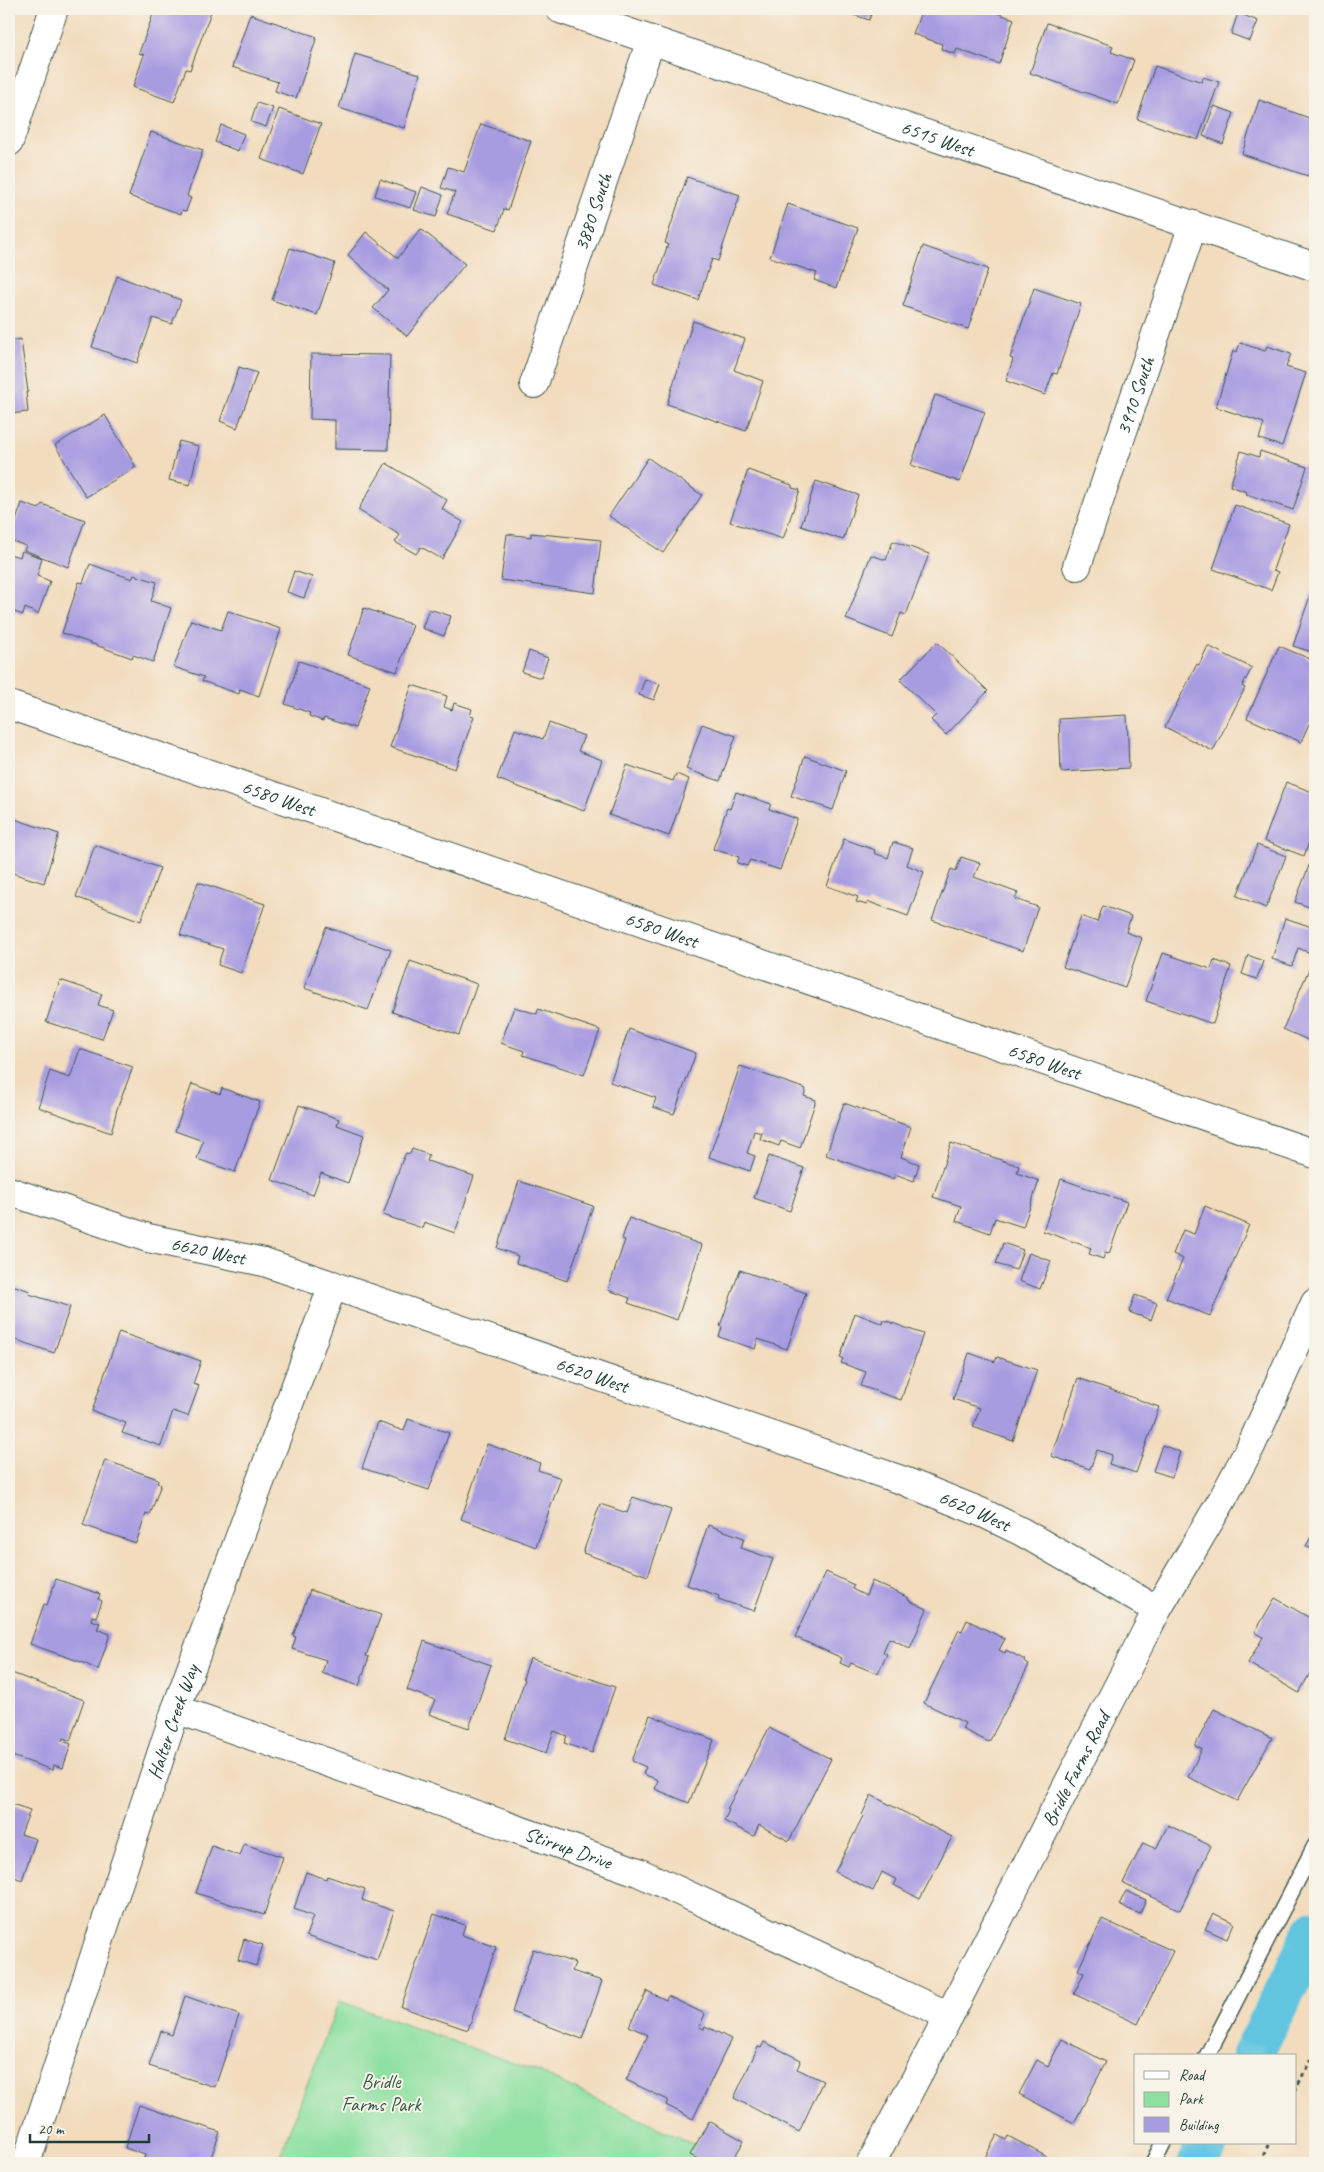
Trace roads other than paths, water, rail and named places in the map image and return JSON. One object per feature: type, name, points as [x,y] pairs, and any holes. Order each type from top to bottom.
[{"type":"street","points":[[9,142],[54,9]]},
{"type":"street","name":"6515 West","points":[[560,9],[1315,267]]},
{"type":"street","name":"3880 South","points":[[534,384],[651,40]]},
{"type":"street","name":"3910 South","points":[[1077,566],[1193,225]]},
{"type":"street","name":"6580 West","points":[[9,705],[1315,1154]]},
{"type":"street","name":"6620 West","points":[[9,1191],[148,1238],[247,1257],[334,1285],[943,1496],[1022,1532],[1157,1610]]},
{"type":"street","name":"Halter Creek Way","points":[[26,2163],[176,1709],[334,1285]]},
{"type":"street","name":"Bridle Farms Road","points":[[871,2163],[949,2016],[1157,1610],[1222,1500],[1251,1446],[1315,1303]]},
{"type":"street","name":"Stirrup Drive","points":[[176,1709],[665,1882],[949,2016]]},
{"type":"lane","points":[[1207,2054],[1315,1846]]},
{"type":"lane","points":[[1153,2163],[1162,2144]]},
{"type":"waterway","points":[[1253,2054],[1315,1930]]},
{"type":"waterway","points":[[1198,2163],[1208,2144]]},
{"type":"park label","name":"Bridle Farms Park","points":[[381,2092]]}]
